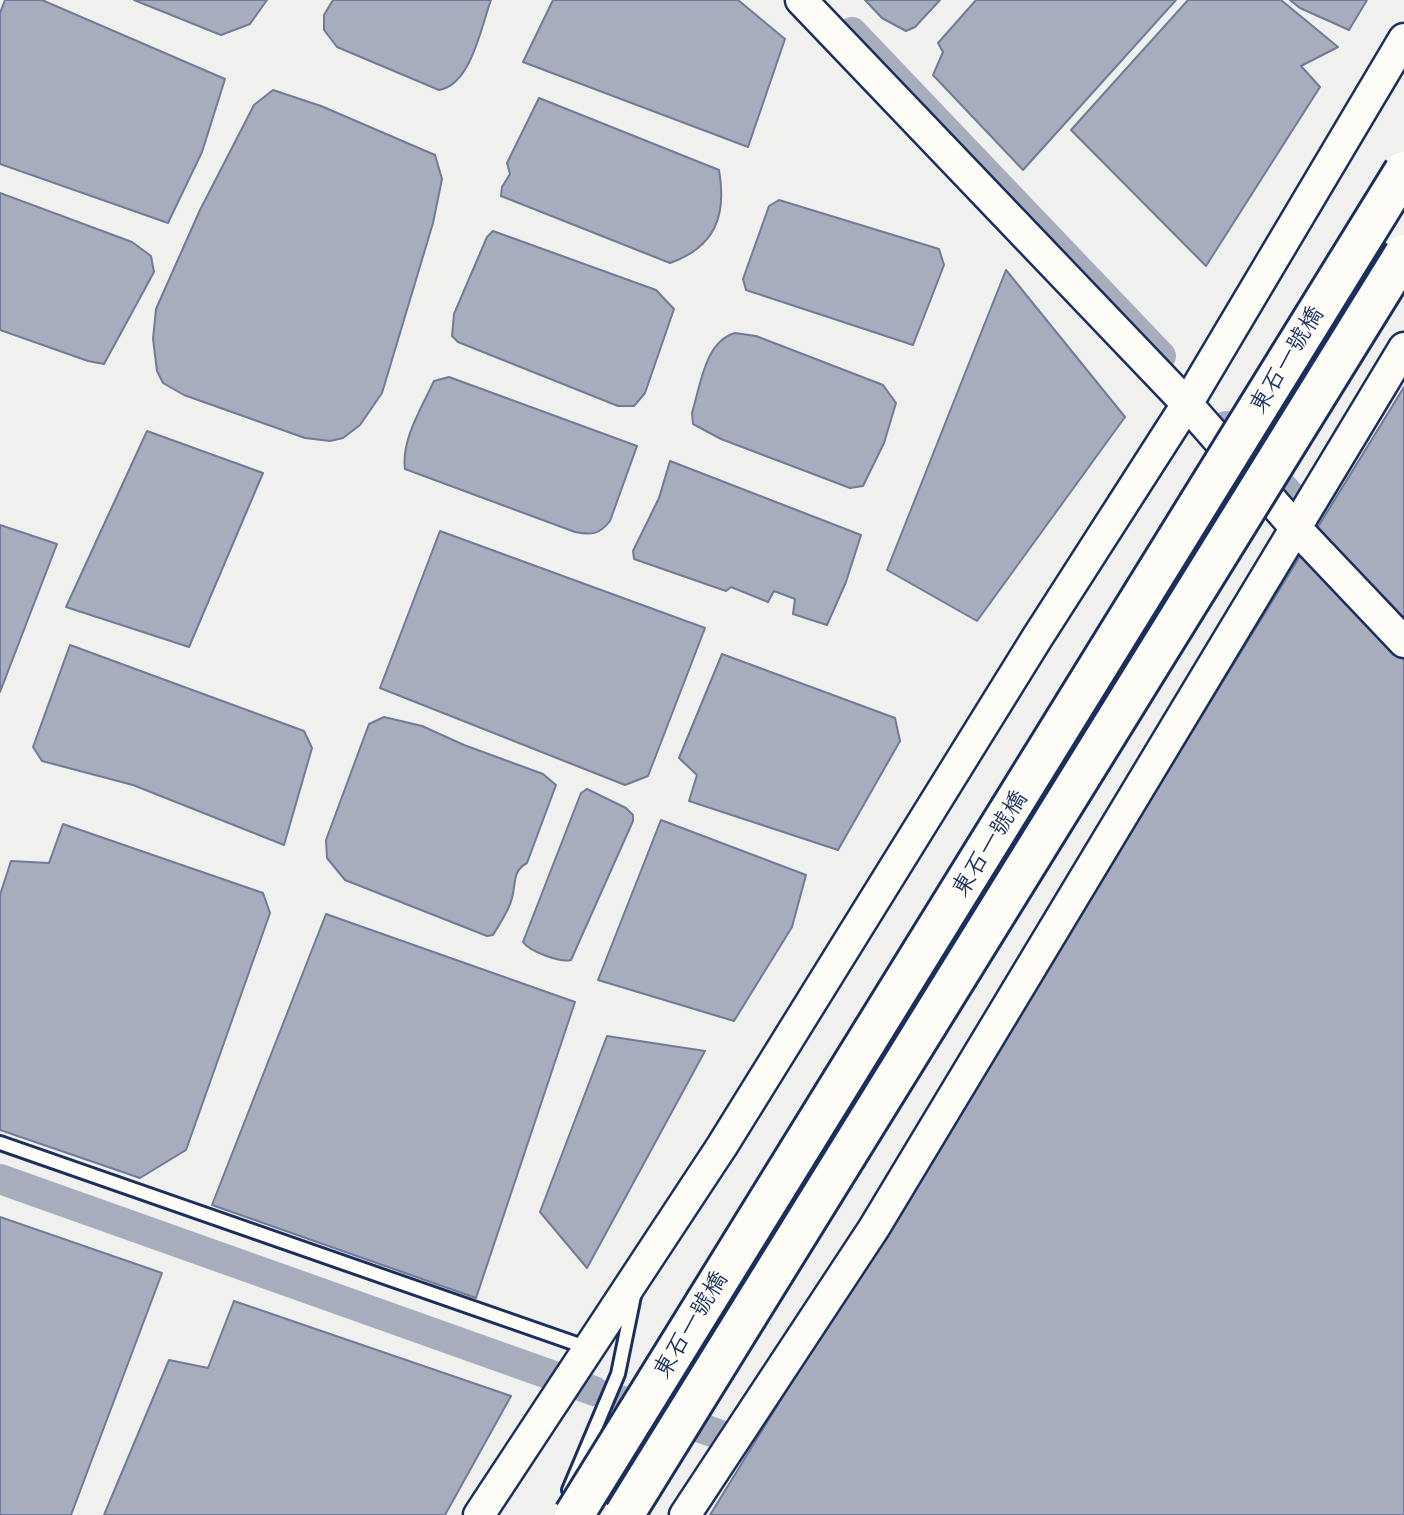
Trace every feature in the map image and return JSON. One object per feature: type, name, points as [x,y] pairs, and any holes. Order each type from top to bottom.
[{"type":"highway","name":"東石一號橋","points":[[574,1515],[1404,171]]},
{"type":"highway","name":"東石一號橋","points":[[624,1515],[1404,254]]},
{"type":"street","points":[[801,0],[1186,404],[1294,526],[1404,642]]},
{"type":"street","points":[[479,1515],[722,1146],[1186,404],[1404,39]]},
{"type":"street","points":[[685,1515],[874,1228],[1294,526],[1404,348]]},
{"type":"lane","points":[[0,1143],[589,1349]]},
{"type":"lane","points":[[559,1515],[618,1374],[639,1272]]},
{"type":"water","points":[[5,0],[42,0],[225,79],[202,152],[168,223],[0,164],[0,13]]},
{"type":"water","points":[[134,0],[267,0],[250,24],[221,35]]},
{"type":"water","points":[[333,0],[491,0],[467,66],[450,86],[439,90],[337,47],[324,30],[324,15]]},
{"type":"water","points":[[553,0],[738,0],[785,39],[748,147],[523,62]]},
{"type":"water","points":[[865,0],[940,0],[915,27],[906,31],[882,18]]},
{"type":"water","points":[[976,0],[1176,0],[1023,170],[933,75],[943,52],[938,43]]},
{"type":"water","points":[[1188,0],[1281,0],[1338,47],[1301,66],[1320,87],[1206,266],[1071,130]]},
{"type":"water","points":[[1290,0],[1367,0],[1349,30],[1300,8]]},
{"type":"water","points":[[273,90],[321,106],[435,155],[442,179],[433,223],[382,393],[360,425],[343,438],[330,441],[305,438],[184,395],[163,383],[157,371],[153,339],[156,309],[200,210],[254,105]]},
{"type":"water","points":[[539,98],[719,170],[719,215],[707,239],[698,248],[670,263],[501,196],[502,187],[510,174],[507,163]]},
{"type":"water","points":[[0,193],[132,242],[151,256],[154,272],[104,364],[88,361],[0,330]]},
{"type":"water","points":[[779,200],[939,249],[944,265],[913,345],[746,290],[743,279],[769,206]]},
{"type":"water","points":[[493,231],[656,290],[674,309],[645,393],[634,406],[618,406],[458,342],[452,336],[454,314],[487,237]]},
{"type":"water","points":[[1006,270],[1125,417],[977,621],[887,570]]},
{"type":"water","points":[[735,333],[756,336],[883,385],[896,403],[884,443],[863,486],[850,488],[721,439],[693,424],[692,413],[710,355],[717,345]]},
{"type":"water","points":[[449,377],[637,446],[606,526],[594,533],[575,532],[405,469],[406,447],[418,413],[434,381]]},
{"type":"water","points":[[1404,387],[1404,1515],[710,1515]]},
{"type":"water","points":[[147,431],[263,473],[189,647],[66,607]]},
{"type":"water","points":[[670,461],[861,535],[846,582],[827,625],[793,614],[795,599],[774,591],[768,602],[731,587],[726,591],[634,559],[633,551],[659,498]]},
{"type":"water","points":[[0,525],[57,544],[0,692]]},
{"type":"water","points":[[440,531],[705,628],[648,776],[625,785],[380,688]]},
{"type":"water","points":[[70,645],[304,731],[312,748],[284,845],[133,785],[42,761],[33,747]]},
{"type":"water","points":[[722,654],[895,718],[900,741],[838,850],[689,801],[697,775],[679,758]]},
{"type":"water","points":[[384,717],[422,726],[464,745],[543,774],[556,785],[527,863],[517,874],[509,908],[493,935],[487,936],[345,880],[327,858],[326,840],[369,724]]},
{"type":"water","points":[[587,789],[626,808],[633,815],[633,821],[571,960],[560,960],[538,952],[523,942],[581,793]]},
{"type":"water","points":[[661,820],[806,875],[792,927],[734,1021],[598,980]]},
{"type":"water","points":[[63,824],[263,893],[270,913],[186,1150],[140,1178],[0,1130],[0,895],[11,861],[49,863]]},
{"type":"water","points":[[326,914],[575,1002],[476,1298],[212,1205]]},
{"type":"water","points":[[607,1036],[705,1051],[587,1268],[540,1212]]},
{"type":"water","points":[[0,1217],[162,1273],[71,1515],[0,1515]]},
{"type":"water","points":[[234,1301],[511,1396],[445,1515],[104,1515],[169,1360],[208,1368]]},
{"type":"waterway","points":[[852,32],[1161,356]]},
{"type":"waterway","points":[[1226,426],[1292,497]]},
{"type":"waterway","points":[[0,1179],[551,1375]]},
{"type":"waterway","points":[[583,1387],[594,1391]]},
{"type":"waterway","points":[[624,1401],[718,1434]]}]
